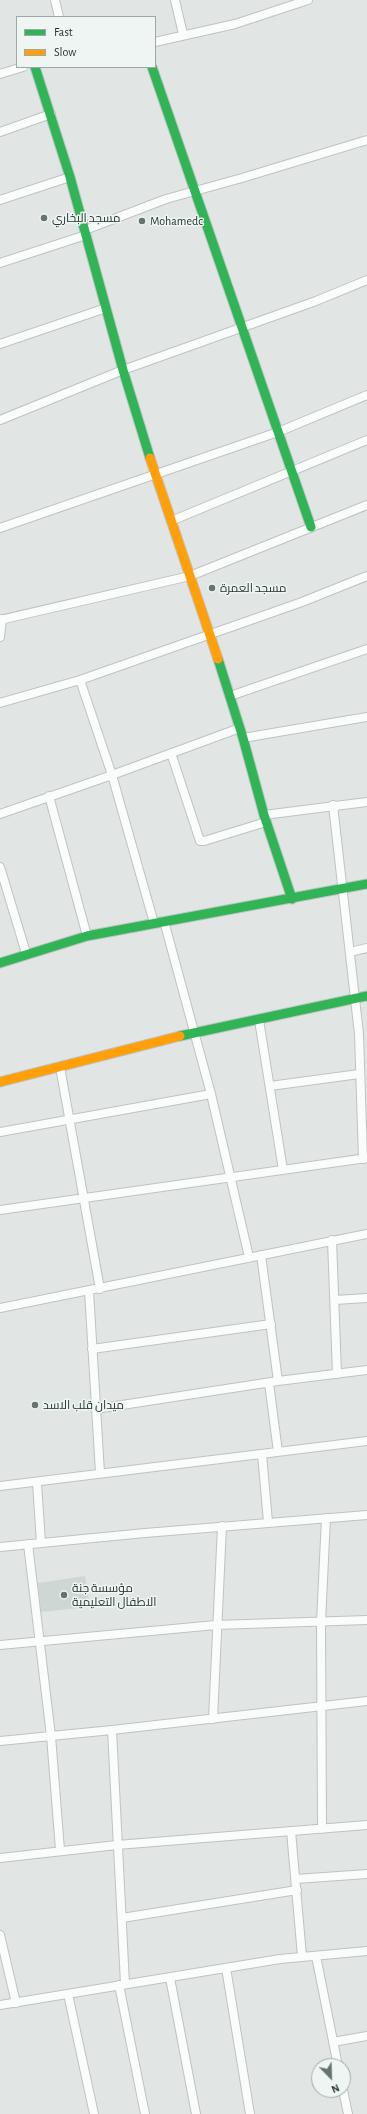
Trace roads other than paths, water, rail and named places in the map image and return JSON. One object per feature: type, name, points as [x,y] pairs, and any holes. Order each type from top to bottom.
[{"type":"street","points":[[56,0],[59,16]]},
{"type":"street","points":[[175,0],[183,34]]},
{"type":"street","points":[[156,42],[183,34],[235,24],[308,0]]},
{"type":"street","points":[[0,74],[20,68]]},
{"type":"street","points":[[35,68],[70,177],[123,370],[155,475],[210,634],[243,738],[265,818],[292,899]]},
{"type":"street","points":[[152,68],[243,327],[310,528]]},
{"type":"street","points":[[0,132],[51,114]]},
{"type":"street","points":[[0,263],[85,232],[166,199],[367,140]]},
{"type":"street","points":[[0,200],[70,177]]},
{"type":"street","points":[[0,420],[123,370],[316,301],[367,280]]},
{"type":"street","points":[[0,344],[106,308]]},
{"type":"street","points":[[0,528],[278,432],[367,395]]},
{"type":"street","points":[[171,521],[367,440]]},
{"type":"street","points":[[0,637],[1,620],[190,576],[367,505]]},
{"type":"street","points":[[0,703],[80,680],[302,602],[367,576]]},
{"type":"street","points":[[230,696],[367,649]]},
{"type":"street","points":[[80,680],[195,1032],[249,1258]]},
{"type":"street","points":[[243,738],[367,717]]},
{"type":"street","points":[[0,814],[240,728]]},
{"type":"street","points":[[171,753],[200,841],[204,841],[265,818],[333,805],[367,802]]},
{"type":"street","points":[[49,796],[87,936]]},
{"type":"street","points":[[0,1210],[230,1179],[365,1158],[364,1102],[359,1074],[363,1058],[333,805]]},
{"type":"street","points":[[0,867],[26,953]]},
{"type":"street","points":[[0,963],[26,953],[87,936],[367,884]]},
{"type":"street","points":[[350,952],[367,948]]},
{"type":"street","points":[[0,1082],[195,1032],[259,1020],[367,996]]},
{"type":"street","points":[[259,1020],[283,1170]]},
{"type":"street","points":[[60,1067],[82,1198],[100,1289]]},
{"type":"street","points":[[270,1086],[359,1074]]},
{"type":"street","points":[[0,1132],[211,1094]]},
{"type":"street","points":[[0,1308],[367,1234]]},
{"type":"street","points":[[332,1240],[337,1374]]},
{"type":"street","points":[[261,1255],[278,1381]]},
{"type":"street","points":[[89,1291],[100,1473]]},
{"type":"street","points":[[335,1300],[367,1298]]},
{"type":"street","points":[[92,1349],[271,1324]]},
{"type":"street","points":[[96,1409],[278,1381],[367,1370]]},
{"type":"street","points":[[269,1383],[278,1452]]},
{"type":"street","points":[[0,1486],[37,1483],[100,1473],[367,1441]]},
{"type":"street","points":[[262,1454],[268,1522]]},
{"type":"street","points":[[37,1483],[41,1543]]},
{"type":"street","points":[[0,1547],[222,1526],[367,1515]]},
{"type":"street","points":[[322,1830],[320,1707],[321,1622],[326,1518]]},
{"type":"street","points":[[213,1719],[216,1626],[222,1526]]},
{"type":"street","points":[[28,1544],[51,1736],[60,1850]]},
{"type":"street","points":[[0,1645],[216,1626],[367,1620]]},
{"type":"street","points":[[0,1741],[213,1719],[367,1701]]},
{"type":"street","points":[[112,1730],[122,1918],[122,1985],[145,2114]]},
{"type":"street","points":[[0,1858],[60,1850],[290,1831],[322,1830],[367,1825]]},
{"type":"street","points":[[290,1831],[296,1879],[302,1956]]},
{"type":"street","points":[[296,1879],[367,1874]]},
{"type":"street","points":[[122,1918],[297,1890]]},
{"type":"street","points":[[0,1935],[16,2003]]},
{"type":"street","points":[[0,2005],[302,1956],[367,1951]]},
{"type":"street","points":[[316,1956],[336,2058]]},
{"type":"street","points":[[226,1968],[250,2114]]},
{"type":"street","points":[[170,1978],[196,2114]]},
{"type":"street","points":[[68,1994],[94,2114]]},
{"type":"street","points":[[333,2042],[367,2036]]},
{"type":"street","points":[[345,2098],[348,2114]]},
{"type":"place","name":"مسجد البخاري","points":[[44,218]]},
{"type":"place","name":"Mohamedc","points":[[142,221]]},
{"type":"place","name":"مسجد العمرة","points":[[212,588]]},
{"type":"place","name":"ميدان قلب الاسد","points":[[35,1405]]},
{"type":"place","name":"مؤسسة جنة الاطفال التعليمية","points":[[64,1595]]}]
